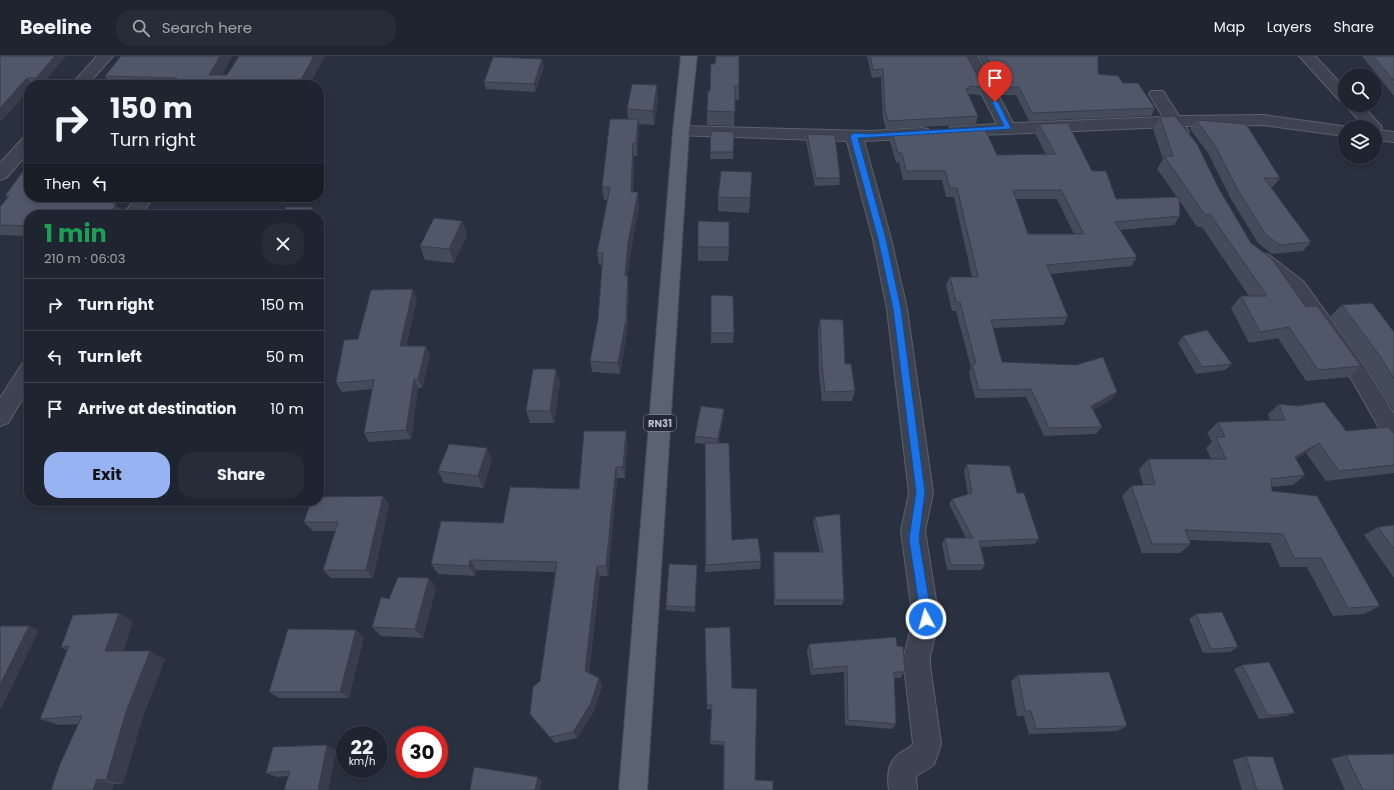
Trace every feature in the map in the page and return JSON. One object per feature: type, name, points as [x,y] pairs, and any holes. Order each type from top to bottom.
[{"type":"main road","name":"RN31","points":[[633,790],[681,131],[689,56]]},
{"type":"street","points":[[83,80],[105,56]]},
{"type":"street","points":[[970,56],[1008,128]]},
{"type":"street","points":[[1307,56],[1338,89]]},
{"type":"street","points":[[1157,94],[1173,121],[1192,145]]},
{"type":"street","points":[[1360,112],[1368,120]]},
{"type":"street","points":[[681,131],[870,136],[1173,121],[1263,120],[1338,130]]},
{"type":"street","points":[[854,136],[882,239],[897,309],[921,492],[914,539],[926,619],[916,665],[927,744],[924,755],[905,766],[901,776],[903,790]]},
{"type":"street","points":[[0,174],[24,148]]},
{"type":"street","points":[[1250,248],[1296,287],[1359,374],[1394,432]]},
{"type":"street","points":[[0,417],[24,378]]},
{"type":"building","points":[[0,56],[55,56],[36,78],[27,78],[24,80],[0,108]]},
{"type":"building","points":[[121,56],[220,56],[209,75],[227,75],[239,56],[314,56],[301,80],[175,80],[177,78],[105,76]]},
{"type":"building","points":[[716,56],[739,56],[739,86],[735,86],[735,112],[707,111],[708,91],[710,91],[711,64],[715,64]]},
{"type":"building","points":[[870,56],[967,56],[983,87],[969,86],[970,89],[966,89],[978,116],[888,121],[885,110],[883,69],[873,70]]},
{"type":"building","points":[[986,56],[1098,56],[1098,74],[1118,76],[1123,83],[1138,83],[1155,108],[1032,113],[1019,87],[1003,87]]},
{"type":"building","points":[[1373,56],[1394,56],[1394,81]]},
{"type":"building","points":[[493,57],[542,59],[534,84],[484,82]]},
{"type":"building","points":[[632,84],[657,85],[653,111],[627,109]]},
{"type":"building","points":[[1175,116],[1197,144],[1219,189],[1251,243],[1272,259],[1306,307],[1317,306],[1361,366],[1318,370],[1289,327],[1260,332],[1241,296],[1267,296],[1210,214],[1205,215],[1164,156],[1173,156],[1160,117]]},
{"type":"building","points":[[610,119],[638,119],[636,143],[633,143],[631,192],[638,192],[628,243],[625,276],[628,276],[626,320],[618,363],[590,361],[598,319],[603,253],[597,253],[610,187],[602,187]]},
{"type":"building","points":[[1196,120],[1246,124],[1280,178],[1264,178],[1311,242],[1280,245],[1265,234],[1238,190],[1214,144]]},
{"type":"building","points":[[1068,123],[1092,171],[1106,171],[1116,199],[1179,197],[1180,216],[1115,222],[1137,257],[1047,265],[1068,317],[991,320],[1002,362],[1076,365],[1103,357],[1117,392],[1091,406],[1102,427],[1049,428],[1031,389],[979,390],[972,364],[976,364],[960,302],[956,302],[950,277],[978,277],[957,188],[950,188],[945,171],[906,171],[902,153],[898,153],[892,132],[984,127],[997,155],[1055,154],[1039,124]],"holes":[[[1013,190],[1061,190],[1084,234],[1028,234]]]},
{"type":"building","points":[[711,131],[734,132],[733,152],[710,152]]},
{"type":"building","points":[[807,134],[835,135],[840,178],[816,178]]},
{"type":"building","points":[[24,170],[24,202],[102,202],[115,203],[115,206],[113,210],[24,210],[24,226],[0,225],[0,207],[9,196],[5,196]]},
{"type":"building","points":[[721,171],[752,172],[750,198],[718,197]]},
{"type":"building","points":[[286,207],[312,207],[311,210],[284,210]]},
{"type":"building","points":[[434,218],[462,221],[449,249],[420,246]]},
{"type":"building","points":[[698,221],[729,222],[729,247],[698,247]]},
{"type":"building","points":[[413,289],[400,346],[426,346],[418,379],[414,379],[406,430],[364,433],[374,380],[336,383],[344,340],[358,339],[371,290]]},
{"type":"building","points":[[711,295],[733,296],[734,333],[711,333]]},
{"type":"building","points":[[1372,303],[1394,332],[1394,379],[1380,356],[1342,305]]},
{"type":"building","points":[[820,319],[843,320],[845,364],[851,364],[855,391],[825,392]]},
{"type":"building","points":[[1207,330],[1232,364],[1202,367],[1183,336]]},
{"type":"building","points":[[533,369],[556,369],[550,411],[526,411]]},
{"type":"building","points":[[1324,402],[1346,431],[1389,427],[1394,434],[1394,465],[1339,471],[1319,443],[1295,457],[1305,475],[1271,479],[1272,491],[1317,496],[1380,606],[1348,608],[1321,558],[1294,558],[1283,534],[1185,530],[1191,544],[1152,544],[1131,486],[1155,484],[1148,459],[1226,459],[1216,437],[1225,437],[1218,422],[1285,420],[1279,404],[1297,406]]},
{"type":"building","points":[[701,406],[724,409],[718,439],[695,436]]},
{"type":"building","points":[[584,431],[626,431],[623,467],[616,467],[606,566],[597,566],[585,671],[599,678],[591,703],[573,732],[550,737],[530,714],[533,687],[540,681],[557,562],[470,560],[469,566],[431,564],[441,521],[503,523],[510,487],[579,489]]},
{"type":"building","points":[[705,443],[729,443],[732,540],[758,538],[761,561],[706,565]]},
{"type":"building","points":[[449,444],[487,448],[478,476],[438,471]]},
{"type":"building","points":[[967,464],[1010,466],[1017,493],[1024,493],[1039,539],[979,541],[985,565],[951,565],[945,538],[973,538],[952,499],[972,493]]},
{"type":"building","points":[[383,496],[366,570],[323,570],[338,522],[304,522],[309,506],[324,506],[324,497]]},
{"type":"building","points":[[840,514],[844,600],[775,600],[774,552],[823,552],[815,517]]},
{"type":"building","points":[[1394,525],[1394,549],[1378,527]]},
{"type":"building","points":[[669,564],[697,565],[695,607],[666,606]]},
{"type":"building","points":[[398,577],[429,578],[415,629],[372,627],[381,597],[389,599]]},
{"type":"building","points":[[1222,612],[1238,647],[1211,649],[1196,614]]},
{"type":"building","points":[[119,613],[105,651],[150,651],[127,709],[106,780],[97,779],[93,790],[51,790],[60,764],[82,716],[40,719],[69,646],[61,647],[73,615]]},
{"type":"building","points":[[0,626],[29,626],[0,685]]},
{"type":"building","points":[[730,627],[732,688],[757,689],[755,780],[773,781],[773,790],[724,790],[724,742],[710,741],[712,705],[707,705],[705,628]]},
{"type":"building","points":[[288,629],[356,630],[340,692],[269,692]]},
{"type":"building","points":[[896,637],[897,646],[903,647],[905,672],[894,672],[896,724],[848,720],[847,666],[813,669],[809,644]]},
{"type":"building","points":[[1269,662],[1295,713],[1268,716],[1242,665]]},
{"type":"building","points":[[1109,672],[1127,726],[1036,729],[1031,711],[1025,711],[1018,675]]},
{"type":"building","points":[[327,745],[318,790],[284,790],[290,771],[266,773],[273,747]]},
{"type":"building","points":[[1394,754],[1394,790],[1363,790],[1346,755]]},
{"type":"building","points":[[1246,756],[1273,757],[1284,790],[1257,790]]},
{"type":"building","points":[[474,767],[538,777],[535,790],[470,790]]},
{"type":"route","points":[[926,619],[913,531],[921,492],[909,391],[897,309],[882,239],[854,136],[1008,128],[995,102]]}]
